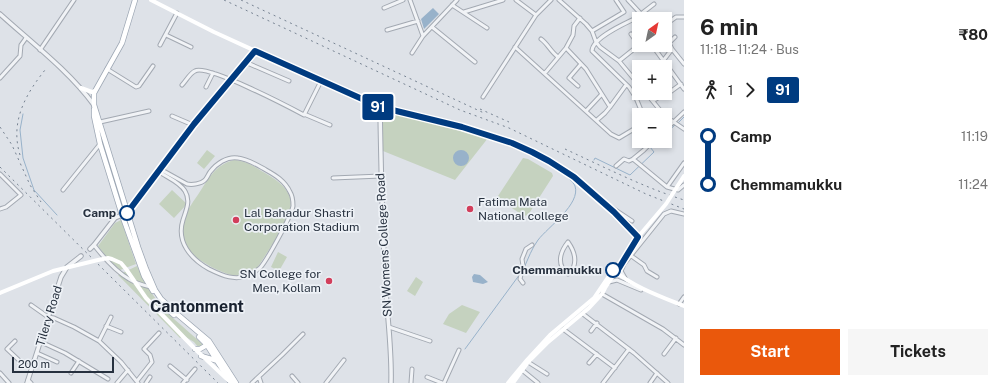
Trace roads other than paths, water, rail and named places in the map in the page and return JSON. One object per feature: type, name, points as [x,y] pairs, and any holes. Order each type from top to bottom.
[{"type":"main road","points":[[151,0],[255,51],[380,107],[462,127],[512,143],[541,156],[574,177],[614,212],[638,237]]},
{"type":"main road","points":[[135,1],[122,43],[95,91],[93,99],[94,116],[100,144],[144,276],[150,287],[166,308],[207,345],[236,383]]},
{"type":"main road","points":[[81,88],[92,92],[95,91]]},
{"type":"main road","points":[[94,105],[100,122],[124,214],[155,290],[168,306],[209,341],[230,382]]},
{"type":"main road","points":[[512,383],[528,362],[563,329],[583,314],[602,294],[638,237],[666,204],[684,176]]},
{"type":"main road","points":[[0,293],[53,271],[98,260],[108,258],[112,259],[126,269],[146,298],[201,356],[230,382]]},
{"type":"main road","points":[[615,272],[654,295],[684,306]]},
{"type":"main road","points":[[508,383],[550,335],[594,298],[615,272]]},
{"type":"main road","points":[[195,349],[200,349],[207,345]]},
{"type":"main road","points":[[201,356],[220,362]]},
{"type":"street","points":[[40,50],[74,0]]},
{"type":"street","points":[[384,8],[403,0]]},
{"type":"street","points":[[410,0],[423,36]]},
{"type":"street","points":[[412,53],[423,36],[456,0]]},
{"type":"street","points":[[464,12],[503,0]]},
{"type":"street","points":[[516,0],[536,16]]},
{"type":"street","points":[[483,97],[536,16],[551,0]]},
{"type":"street","points":[[559,0],[559,2],[580,18],[592,31],[596,42],[600,47],[619,61],[632,76]]},
{"type":"street","points":[[592,31],[624,12],[616,0]]},
{"type":"street","points":[[628,0],[639,12]]},
{"type":"street","points":[[644,12],[654,4]]},
{"type":"street","points":[[452,5],[488,28]]},
{"type":"street","points":[[160,45],[177,13]]},
{"type":"street","points":[[0,14],[81,88],[94,105]]},
{"type":"street","points":[[672,20],[676,17],[684,18]]},
{"type":"street","points":[[545,73],[566,48],[573,35],[574,26],[580,18]]},
{"type":"street","points":[[632,20],[596,42],[592,47],[592,50],[628,86],[636,98],[640,108]]},
{"type":"street","points":[[387,30],[418,21]]},
{"type":"street","points":[[432,27],[475,62]]},
{"type":"street","points":[[166,35],[191,47]]},
{"type":"street","points":[[672,40],[675,37]]},
{"type":"street","points":[[0,78],[20,56],[21,46],[26,38]]},
{"type":"street","points":[[541,39],[546,42],[548,48],[558,57]]},
{"type":"street","points":[[516,47],[611,134],[619,138],[632,130]]},
{"type":"street","points":[[566,48],[581,64],[610,107]]},
{"type":"street","points":[[672,49],[684,64]]},
{"type":"street","points":[[90,249],[114,218],[124,214],[193,125],[255,51]]},
{"type":"street","points":[[619,61],[632,51]]},
{"type":"street","points":[[245,62],[289,81]]},
{"type":"street","points":[[578,86],[569,78],[581,64]]},
{"type":"street","points":[[107,69],[136,86],[139,86],[153,66]]},
{"type":"street","points":[[182,85],[194,71],[199,70],[213,73],[231,80],[304,116],[304,114],[330,125]]},
{"type":"street","points":[[672,71],[684,89]]},
{"type":"street","points":[[206,87],[213,73]]},
{"type":"street","points":[[304,114],[321,81]]},
{"type":"street","points":[[597,120],[628,86],[632,84]]},
{"type":"street","points":[[657,108],[653,101],[666,95],[681,84]]},
{"type":"street","points":[[586,111],[601,95]]},
{"type":"street","name":"SN Womens College Road","points":[[380,107],[381,176],[386,292],[392,363],[391,383]]},
{"type":"street","points":[[100,122],[148,111]]},
{"type":"street","points":[[684,112],[674,122],[684,129]]},
{"type":"street","points":[[172,116],[193,125]]},
{"type":"street","points":[[63,190],[100,144]]},
{"type":"street","points":[[616,166],[624,159],[629,161],[633,159],[646,148]]},
{"type":"street","points":[[236,157],[246,160],[276,175],[285,184],[290,192],[293,205],[289,217],[266,259],[259,268],[250,274],[233,278],[207,268],[189,254],[184,245],[181,234],[182,222],[188,205],[187,196],[181,186],[159,170],[192,185],[204,181],[214,166],[223,160],[236,157]]},
{"type":"street","points":[[633,159],[667,187],[678,190],[684,185]]},
{"type":"street","points":[[667,187],[684,163]]},
{"type":"street","points":[[0,174],[21,195],[0,209]]},
{"type":"street","points":[[333,178],[381,176]]},
{"type":"street","points":[[603,202],[632,221]]},
{"type":"street","points":[[626,279],[621,271],[621,268],[664,214],[671,211],[684,214]]},
{"type":"street","points":[[568,242],[575,254],[575,265],[568,274],[563,270],[560,259],[563,248],[568,242]]},
{"type":"street","points":[[94,245],[106,260],[120,273],[129,279],[150,287]]},
{"type":"street","points":[[523,283],[520,279],[523,266],[522,259],[526,249],[532,245]]},
{"type":"street","points":[[630,255],[657,277]]},
{"type":"street","name":"Tilery Road","points":[[29,382],[32,367],[64,271],[81,256]]},
{"type":"street","points":[[609,282],[617,280],[624,282],[654,295]]},
{"type":"street","points":[[602,294],[663,329],[684,344]]},
{"type":"street","points":[[679,304],[684,297]]},
{"type":"street","points":[[31,305],[48,317],[54,318],[99,341],[128,370],[137,382],[152,362],[150,355],[144,349],[159,333]]},
{"type":"street","points":[[583,314],[629,349],[668,383]]},
{"type":"street","points":[[99,341],[111,317]]},
{"type":"street","points":[[591,331],[596,323]]},
{"type":"street","points":[[106,326],[121,332]]},
{"type":"street","points":[[389,327],[430,341]]},
{"type":"street","points":[[563,329],[615,368]]},
{"type":"street","points":[[252,383],[303,334]]},
{"type":"street","points":[[664,354],[676,338]]},
{"type":"street","points":[[15,341],[7,349],[24,365],[32,367]]},
{"type":"street","points":[[40,342],[65,353],[108,379]]},
{"type":"street","points":[[603,383],[629,349]]},
{"type":"street","points":[[427,377],[443,383],[459,350]]},
{"type":"street","points":[[37,353],[57,362]]},
{"type":"street","points":[[589,363],[596,354]]},
{"type":"street","points":[[326,383],[344,360]]},
{"type":"street","points":[[71,373],[79,361]]},
{"type":"street","points":[[528,362],[547,374]]},
{"type":"street","points":[[170,366],[186,380]]},
{"type":"street","points":[[183,383],[195,369]]},
{"type":"street","points":[[412,369],[412,383]]},
{"type":"street","points":[[117,383],[128,370]]},
{"type":"street","points":[[522,370],[538,383]]},
{"type":"street","points":[[0,373],[9,383]]},
{"type":"street","points":[[650,383],[657,373]]},
{"type":"street","points":[[292,376],[298,383]]},
{"type":"street","points":[[146,383],[150,377]]},
{"type":"street","points":[[259,377],[261,383]]},
{"type":"water","points":[[433,8],[439,14],[424,29],[421,19]]},
{"type":"water","points":[[461,150],[467,152],[469,158],[467,164],[461,166],[455,164],[453,158],[455,152]]},
{"type":"water","points":[[474,274],[480,275],[488,282],[483,284],[473,282],[472,277]]},
{"type":"waterway","points":[[23,114],[20,130],[23,158],[34,190],[57,215]]},
{"type":"waterway","points":[[678,123],[684,117]]},
{"type":"waterway","points":[[672,128],[675,125]]},
{"type":"waterway","points":[[594,160],[595,158],[630,175],[654,152],[651,148]]},
{"type":"waterway","points":[[527,152],[557,170]]},
{"type":"waterway","points":[[524,268],[538,240],[569,208],[576,193],[575,186],[571,180],[562,173]]},
{"type":"waterway","points":[[465,349],[520,274]]},
{"type":"railway","points":[[224,0],[460,110],[509,128],[646,194],[684,209]]},
{"type":"railway","points":[[241,0],[484,113]]},
{"type":"railway","points":[[20,155],[17,143],[18,120],[31,89],[45,70]]},
{"type":"railway","points":[[480,109],[509,122]]},
{"type":"railway","points":[[0,127],[12,145],[30,185],[41,202]]},
{"type":"railway","points":[[565,149],[639,183],[684,200]]},
{"type":"railway","points":[[0,167],[218,383]]},
{"type":"place","name":"Fatima Mata National college","points":[[470,209]]},
{"type":"place","name":"Camp","points":[[127,213]]},
{"type":"place","name":"Lal Bahadur Shastri Corporation Stadium","points":[[236,220]]},
{"type":"place","name":"Chemmamukku","points":[[613,270]]},
{"type":"place","name":"SN College for Men, Kollam","points":[[329,281]]},
{"type":"district","name":"Cantonment","points":[[197,306]]}]
